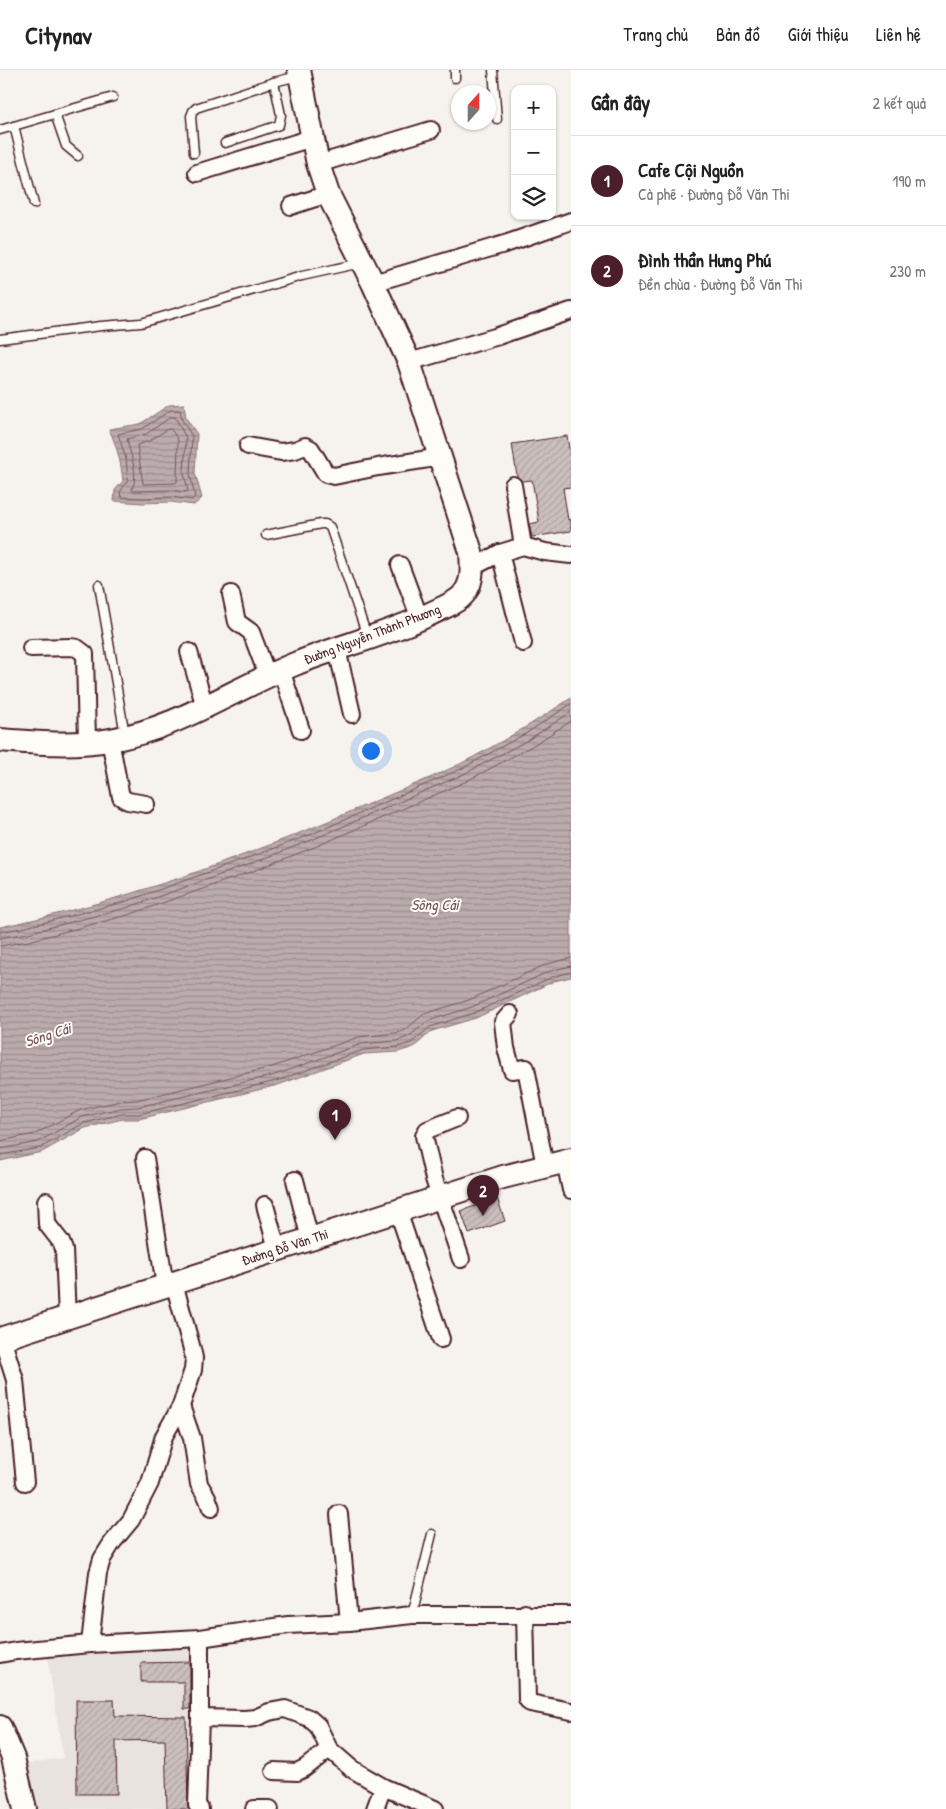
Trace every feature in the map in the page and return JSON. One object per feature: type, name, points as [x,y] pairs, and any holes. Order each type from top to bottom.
[{"type":"main road","name":"Đường Nguyễn Thành Phương","points":[[0,740],[87,742],[118,739],[172,723],[274,674],[420,619],[454,602],[462,596],[471,582],[473,567],[469,544],[409,362],[368,273],[328,194],[318,164],[299,73]]},
{"type":"main road","name":"Đường Đỗ Văn Thi","points":[[1,1338],[503,1177],[560,1162]]},
{"type":"main road","points":[[0,1727],[13,1758],[25,1809]]},
{"type":"street","points":[[318,164],[431,130]]},
{"type":"street","points":[[197,173],[312,138]]},
{"type":"street","points":[[292,206],[328,194]]},
{"type":"street","points":[[368,273],[508,243],[571,221]]},
{"type":"street","points":[[409,362],[504,334],[571,311]]},
{"type":"street","points":[[248,446],[281,452],[305,446],[311,449],[326,474],[334,476],[378,467],[441,458]]},
{"type":"street","points":[[513,485],[523,546]]},
{"type":"street","points":[[473,567],[500,553],[523,546],[545,552],[571,555]]},
{"type":"street","points":[[500,553],[523,644]]},
{"type":"street","points":[[400,565],[420,619]]},
{"type":"street","points":[[231,594],[237,622],[251,632],[301,730]]},
{"type":"street","points":[[30,648],[71,647],[77,648],[85,654],[87,742]]},
{"type":"street","points":[[337,649],[352,714]]},
{"type":"street","points":[[189,652],[205,707]]},
{"type":"street","points":[[118,739],[121,797],[128,801],[146,804]]},
{"type":"street","points":[[510,1014],[505,1019],[502,1027],[512,1070],[526,1068],[571,1190]]},
{"type":"street","points":[[457,1118],[427,1130],[424,1136],[434,1178],[461,1259]]},
{"type":"street","points":[[90,1644],[98,1573],[102,1560],[112,1543],[131,1520],[150,1484],[164,1436],[181,1406],[193,1370],[194,1358],[169,1284],[145,1158]]},
{"type":"street","points":[[295,1180],[310,1239]]},
{"type":"street","points":[[46,1201],[48,1224],[61,1242],[64,1250],[67,1317]]},
{"type":"street","points":[[265,1205],[277,1249]]},
{"type":"street","points":[[398,1211],[441,1339]]},
{"type":"street","points":[[1,1338],[16,1380],[25,1482]]},
{"type":"street","points":[[181,1406],[192,1438],[199,1484],[208,1496],[211,1508]]},
{"type":"street","points":[[339,1514],[349,1622]]},
{"type":"street","points":[[0,1654],[90,1644],[200,1638],[288,1625],[349,1622],[412,1615],[525,1613],[571,1615]]},
{"type":"street","points":[[525,1613],[527,1699],[530,1703],[540,1706],[571,1711]]},
{"type":"street","points":[[200,1638],[197,1805],[200,1809]]},
{"type":"street","points":[[200,1718],[250,1719],[269,1712],[285,1709],[309,1718],[318,1726],[329,1749],[352,1770],[384,1787],[435,1809]]},
{"type":"street","points":[[274,1771],[296,1772],[329,1749]]},
{"type":"street","points":[[375,1809],[384,1787]]},
{"type":"street","points":[[254,1809],[270,1809]]},
{"type":"lane","points":[[493,70],[494,85]]},
{"type":"lane","points":[[194,153],[191,116],[193,111],[299,73]]},
{"type":"lane","points":[[225,144],[278,125],[281,115],[274,82]]},
{"type":"lane","points":[[0,130],[113,97]]},
{"type":"lane","points":[[54,114],[66,146],[78,156]]},
{"type":"lane","points":[[14,126],[34,204]]},
{"type":"lane","points":[[0,340],[101,326],[141,323],[302,276],[368,273]]},
{"type":"lane","points":[[266,535],[321,524],[330,527],[368,638]]},
{"type":"lane","points":[[99,585],[118,739]]},
{"type":"lane","points":[[412,1615],[432,1534]]},
{"type":"shaded area","points":[[195,1643],[194,1809],[34,1809],[23,1764],[63,1758],[47,1653]]},
{"type":"water","points":[[184,404],[186,418],[197,434],[195,473],[202,498],[194,505],[171,502],[142,503],[114,501],[115,490],[123,481],[118,455],[109,429],[140,424],[169,405]]},
{"type":"water","name":"Sông Cái","points":[[571,698],[571,977],[554,981],[476,1018],[432,1031],[414,1047],[398,1052],[364,1054],[278,1085],[139,1119],[123,1119],[85,1128],[42,1152],[0,1161],[0,927],[45,917],[135,892],[223,863],[309,829],[460,764],[489,749]]},
{"type":"building","points":[[567,436],[571,461],[571,487],[563,488],[568,520],[571,519],[571,531],[532,537],[529,524],[539,522],[532,480],[522,481],[517,476],[512,444]]},
{"type":"building","points":[[497,1198],[505,1221],[469,1234],[461,1211]]},
{"type":"building","points":[[190,1662],[190,1709],[184,1709],[184,1682],[141,1682],[141,1663]]},
{"type":"building","points":[[76,1700],[114,1700],[115,1716],[186,1717],[188,1809],[167,1809],[165,1740],[116,1741],[117,1794],[77,1794]]},
{"type":"place","name":"Cafe Cội Nguồn","points":[[335,1140]]},
{"type":"place","name":"Đình thần Hưng Phú","points":[[483,1216]]}]
